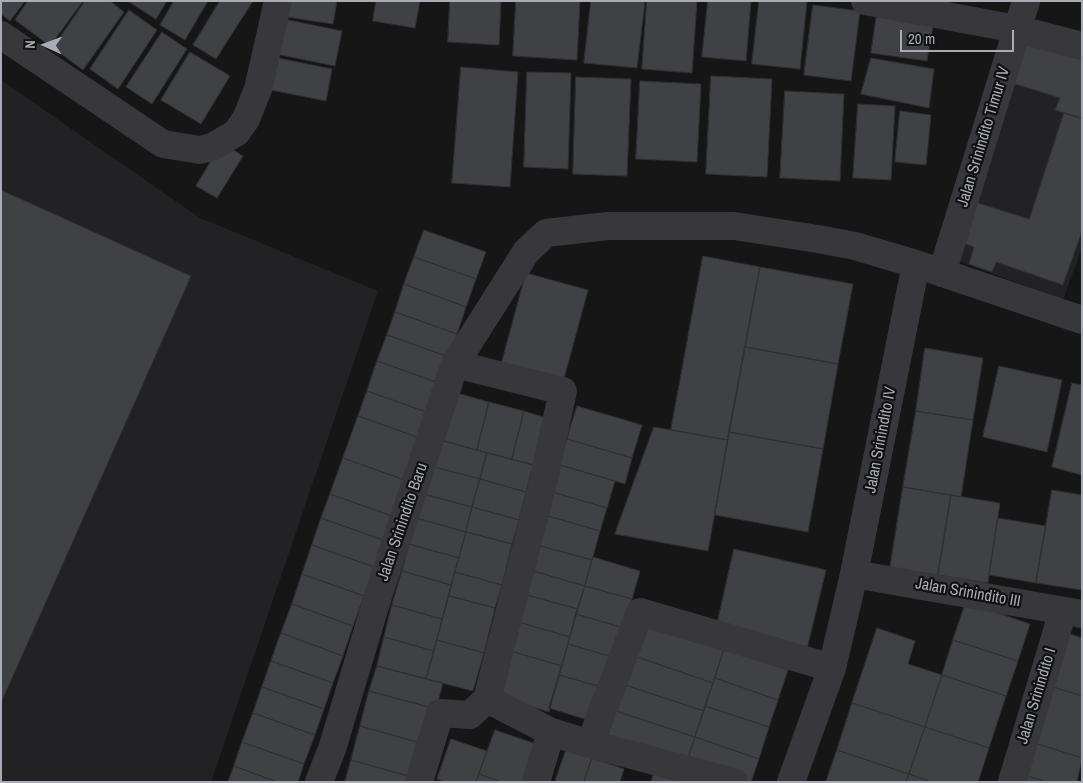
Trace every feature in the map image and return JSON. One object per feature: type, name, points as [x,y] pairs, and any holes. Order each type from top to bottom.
[{"type":"street","points":[[1,35],[163,144],[200,150],[212,147],[236,133],[246,119],[258,90],[278,1]]},
{"type":"street","points":[[865,1],[1017,29],[1082,46]]},
{"type":"street","name":"Jalan Srinindito Timur IV","points":[[942,273],[1026,1]]},
{"type":"street","name":"Jalan Srinindito Baru","points":[[319,782],[332,749],[379,593],[455,364],[526,252],[546,233],[608,226],[734,226],[855,246],[916,264]]},
{"type":"street","points":[[916,264],[1082,320]]},
{"type":"street","name":"Jalan Srinindito IV","points":[[791,782],[832,668],[854,574],[916,264]]},
{"type":"street","points":[[419,782],[440,714],[470,715],[487,699],[543,482],[563,391],[455,364]]},
{"type":"street","name":"Jalan Srinindito III","points":[[854,574],[1072,612]]},
{"type":"street","points":[[590,744],[640,612],[832,668]]},
{"type":"street","name":"Jalan Srinindito I","points":[[1012,782],[1072,612]]},
{"type":"street","points":[[487,699],[551,732],[734,782]]},
{"type":"street","points":[[536,782],[551,732]]},
{"type":"shaded area","points":[[1015,41],[1082,54],[1082,247],[1063,300],[956,260]]},
{"type":"shaded area","points":[[1,80],[200,218],[378,291],[211,782],[1,782]]},
{"type":"building","points":[[1,1],[25,1],[10,21],[1,14]]},
{"type":"building","points":[[28,1],[83,1],[50,46],[15,20]]},
{"type":"building","points":[[85,1],[110,1],[124,12],[83,70],[53,48]]},
{"type":"building","points":[[128,1],[167,1],[156,19]]},
{"type":"building","points":[[174,1],[208,1],[185,40],[160,25]]},
{"type":"building","points":[[220,1],[253,1],[216,59],[193,45]]},
{"type":"building","points":[[282,1],[337,1],[333,24],[280,16]]},
{"type":"building","points":[[376,1],[420,1],[415,28],[373,21]]},
{"type":"building","points":[[450,1],[501,1],[499,45],[448,42]]},
{"type":"building","points":[[516,1],[580,1],[577,60],[513,56]]},
{"type":"building","points":[[591,1],[645,1],[637,68],[584,63]]},
{"type":"building","points":[[647,1],[697,1],[692,73],[642,69]]},
{"type":"building","points":[[708,1],[751,1],[746,61],[702,57]]},
{"type":"building","points":[[759,1],[807,1],[800,69],[752,64]]},
{"type":"building","points":[[813,5],[860,11],[851,81],[804,75]]},
{"type":"building","points":[[878,7],[934,19],[927,61],[871,53]]},
{"type":"building","points":[[129,10],[157,30],[118,89],[90,69]]},
{"type":"building","points":[[279,18],[342,31],[335,66],[271,53]]},
{"type":"building","points":[[162,32],[187,49],[152,104],[126,87]]},
{"type":"building","points":[[1026,37],[1082,55],[1082,118],[1055,110],[1060,98],[1012,83]]},
{"type":"building","points":[[190,52],[230,76],[201,124],[161,100]]},
{"type":"building","points":[[268,56],[332,69],[326,101],[261,88]]},
{"type":"building","points":[[871,58],[934,69],[929,108],[861,94]]},
{"type":"building","points":[[461,67],[518,72],[510,187],[452,183]]},
{"type":"building","points":[[527,72],[571,73],[568,169],[524,167]]},
{"type":"building","points":[[711,76],[772,79],[767,177],[706,174]]},
{"type":"building","points":[[576,77],[631,79],[627,176],[573,174]]},
{"type":"building","points":[[640,81],[701,84],[697,162],[636,159]]},
{"type":"building","points":[[785,91],[844,94],[840,181],[780,178]]},
{"type":"building","points":[[858,104],[895,106],[891,180],[853,178]]},
{"type":"building","points":[[900,111],[931,115],[926,165],[895,162]]},
{"type":"building","points":[[1064,113],[1082,119],[1082,231],[1063,285],[996,262],[992,272],[969,264],[974,247],[958,241],[978,203],[1029,219]]},
{"type":"building","points":[[222,143],[243,156],[217,198],[196,186]]},
{"type":"building","points":[[1,190],[191,276],[1,703]]},
{"type":"building","points":[[424,230],[486,252],[476,279],[414,257]]},
{"type":"building","points":[[703,256],[760,267],[728,440],[671,430]]},
{"type":"building","points":[[414,257],[476,279],[466,307],[404,284]]},
{"type":"building","points":[[760,267],[853,284],[838,364],[745,347]]},
{"type":"building","points":[[526,273],[588,290],[562,386],[500,369]]},
{"type":"building","points":[[404,284],[466,307],[457,334],[395,312]]},
{"type":"building","points":[[395,312],[457,334],[449,357],[387,335]]},
{"type":"building","points":[[387,335],[449,357],[439,383],[377,361]]},
{"type":"building","points":[[745,347],[838,364],[823,449],[729,432]]},
{"type":"building","points":[[925,348],[983,358],[973,420],[916,411]]},
{"type":"building","points":[[377,361],[439,383],[429,413],[367,391]]},
{"type":"building","points":[[999,366],[1062,380],[1047,452],[983,437]]},
{"type":"building","points":[[1072,383],[1082,385],[1082,475],[1052,467]]},
{"type":"building","points":[[367,391],[429,413],[420,438],[358,416]]},
{"type":"building","points":[[450,391],[489,402],[477,450],[437,439]]},
{"type":"building","points":[[489,402],[524,411],[512,459],[477,450]]},
{"type":"building","points":[[577,406],[642,425],[632,458],[567,439]]},
{"type":"building","points":[[524,411],[550,419],[538,466],[512,459]]},
{"type":"building","points":[[916,411],[973,420],[961,497],[903,487]]},
{"type":"building","points":[[358,416],[420,438],[405,480],[343,458]]},
{"type":"building","points":[[654,427],[728,440],[708,551],[615,534]]},
{"type":"building","points":[[729,432],[823,449],[808,532],[715,515]]},
{"type":"building","points":[[437,439],[487,453],[480,479],[430,466]]},
{"type":"building","points":[[567,439],[632,458],[625,484],[560,465]]},
{"type":"building","points":[[487,453],[533,465],[526,492],[480,479]]},
{"type":"building","points":[[343,458],[405,480],[392,516],[330,494]]},
{"type":"building","points":[[560,465],[615,481],[607,508],[552,492]]},
{"type":"building","points":[[430,466],[480,479],[472,507],[423,494]]},
{"type":"building","points":[[480,479],[526,492],[519,520],[472,507]]},
{"type":"building","points":[[903,487],[951,495],[938,575],[890,568]]},
{"type":"building","points":[[1052,490],[1082,495],[1082,590],[1036,583]]},
{"type":"building","points":[[552,492],[607,508],[600,531],[545,515]]},
{"type":"building","points":[[330,494],[392,516],[383,540],[321,518]]},
{"type":"building","points":[[423,494],[472,507],[466,532],[416,518]]},
{"type":"building","points":[[951,495],[1000,503],[988,583],[938,575]]},
{"type":"building","points":[[472,507],[519,520],[512,544],[466,532]]},
{"type":"building","points":[[545,515],[600,531],[592,560],[537,545]]},
{"type":"building","points":[[321,518],[383,540],[374,567],[312,545]]},
{"type":"building","points":[[416,518],[466,532],[459,558],[409,544]]},
{"type":"building","points":[[998,518],[1046,526],[1036,583],[989,575]]},
{"type":"building","points":[[466,532],[512,544],[502,585],[455,572]]},
{"type":"building","points":[[409,544],[459,558],[451,585],[402,571]]},
{"type":"building","points":[[312,545],[374,567],[364,596],[302,574]]},
{"type":"building","points":[[537,545],[592,560],[585,586],[530,570]]},
{"type":"building","points":[[734,549],[826,570],[807,649],[716,629]]},
{"type":"building","points":[[593,557],[640,571],[632,599],[585,586]]},
{"type":"building","points":[[530,570],[585,586],[578,609],[523,594]]},
{"type":"building","points":[[402,571],[451,585],[442,619],[392,605]]},
{"type":"building","points":[[455,572],[502,585],[495,608],[449,596]]},
{"type":"building","points":[[302,574],[364,596],[353,626],[292,604]]},
{"type":"building","points":[[585,586],[632,599],[624,628],[576,614]]},
{"type":"building","points":[[523,594],[578,609],[570,637],[515,621]]},
{"type":"building","points":[[449,596],[495,608],[484,653],[437,640]]},
{"type":"building","points":[[966,602],[1030,624],[1018,661],[953,640]]},
{"type":"building","points":[[292,604],[353,626],[343,656],[281,633]]},
{"type":"building","points":[[392,605],[442,619],[434,651],[384,637]]},
{"type":"building","points":[[576,614],[624,628],[609,656],[568,644]]},
{"type":"building","points":[[515,621],[570,637],[562,666],[507,650]]},
{"type":"building","points":[[646,622],[724,649],[713,683],[634,656]]},
{"type":"building","points":[[877,628],[915,641],[908,664],[942,675],[925,727],[852,703]]},
{"type":"building","points":[[281,633],[343,656],[333,683],[271,661]]},
{"type":"building","points":[[1067,633],[1082,638],[1082,696],[1050,686]]},
{"type":"building","points":[[384,637],[434,651],[426,679],[377,666]]},
{"type":"building","points":[[437,640],[484,653],[473,691],[426,679]]},
{"type":"building","points":[[953,640],[1018,661],[1006,696],[942,675]]},
{"type":"building","points":[[568,644],[609,656],[601,687],[559,675]]},
{"type":"building","points":[[724,649],[788,670],[778,700],[715,678]]},
{"type":"building","points":[[507,650],[562,666],[549,712],[494,695]]},
{"type":"building","points":[[634,656],[713,683],[704,711],[625,685]]},
{"type":"building","points":[[271,661],[333,683],[324,709],[262,687]]},
{"type":"building","points":[[377,666],[443,683],[436,709],[369,691]]},
{"type":"building","points":[[559,675],[601,687],[591,721],[549,708]]},
{"type":"building","points":[[942,675],[1006,696],[989,748],[925,727]]},
{"type":"building","points":[[715,678],[778,700],[769,727],[705,706]]},
{"type":"building","points":[[625,685],[704,711],[695,737],[616,711]]},
{"type":"building","points":[[1050,686],[1082,696],[1082,758],[1032,742]]},
{"type":"building","points":[[262,687],[324,709],[315,735],[253,713]]},
{"type":"building","points":[[369,691],[429,707],[417,742],[360,726]]},
{"type":"building","points":[[852,703],[925,727],[909,774],[837,750]]},
{"type":"building","points":[[705,706],[769,727],[759,759],[695,737]]},
{"type":"building","points":[[616,711],[695,737],[687,762],[608,736]]},
{"type":"building","points":[[253,713],[315,735],[304,764],[242,742]]},
{"type":"building","points":[[360,726],[417,742],[408,776],[351,760]]},
{"type":"building","points":[[925,727],[989,748],[978,782],[931,782],[909,774]]},
{"type":"building","points":[[495,730],[536,744],[523,782],[501,782],[479,774]]},
{"type":"building","points":[[695,737],[759,759],[751,782],[744,782],[687,762]]},
{"type":"building","points":[[451,739],[487,751],[476,782],[445,782],[437,779]]},
{"type":"building","points":[[242,742],[304,764],[298,782],[277,782],[234,766]]},
{"type":"building","points":[[1032,742],[1082,758],[1077,782],[1046,782],[1022,774]]},
{"type":"building","points":[[566,750],[592,758],[584,782],[555,782]]},
{"type":"building","points":[[837,750],[909,774],[906,782],[826,782]]},
{"type":"building","points":[[592,758],[624,769],[620,782],[584,782]]},
{"type":"building","points":[[351,760],[408,776],[406,782],[345,782]]},
{"type":"building","points":[[234,766],[277,782],[228,782]]},
{"type":"building","points":[[655,770],[693,782],[651,782]]},
{"type":"building","points":[[479,774],[501,782],[476,782]]},
{"type":"building","points":[[909,774],[931,782],[906,782]]},
{"type":"building","points":[[1022,774],[1046,782],[1019,782]]}]
